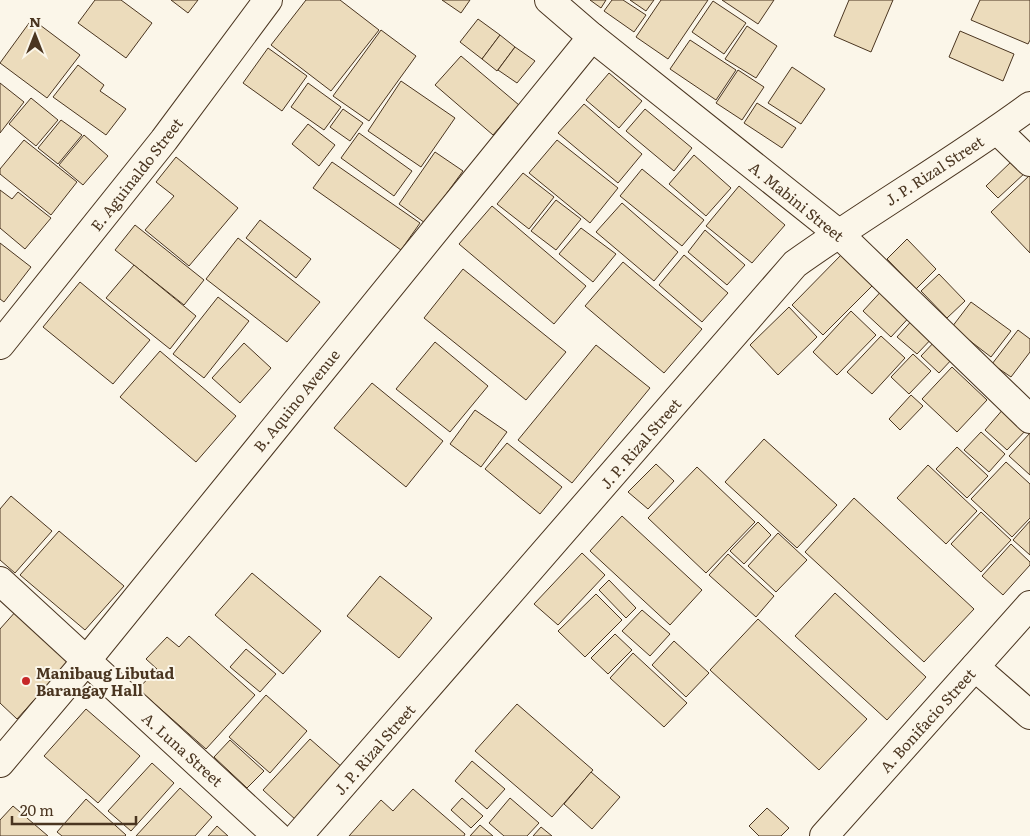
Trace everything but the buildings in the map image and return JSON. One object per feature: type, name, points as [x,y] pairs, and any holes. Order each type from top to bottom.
[{"type":"street","name":"E. Aguinaldo Street","points":[[0,345],[164,140],[268,0]]},
{"type":"street","name":"A. Mabini Street","points":[[549,0],[838,233],[1030,419]]},
{"type":"street","name":"B. Aquino Avenue","points":[[0,763],[86,660],[592,36]]},
{"type":"street","name":"J. P. Rizal Street","points":[[298,836],[795,264],[838,233],[997,130],[1030,106]]},
{"type":"street","points":[[997,130],[1030,162]]},
{"type":"street","name":"A. Luna Street","points":[[0,581],[277,836]]},
{"type":"street","name":"A. Bonifacio Street","points":[[824,836],[1030,605]]},
{"type":"street","points":[[975,667],[1030,715]]},
{"type":"place","name":"Manibaug Libutad Barangay Hall","points":[[26,681]]}]
